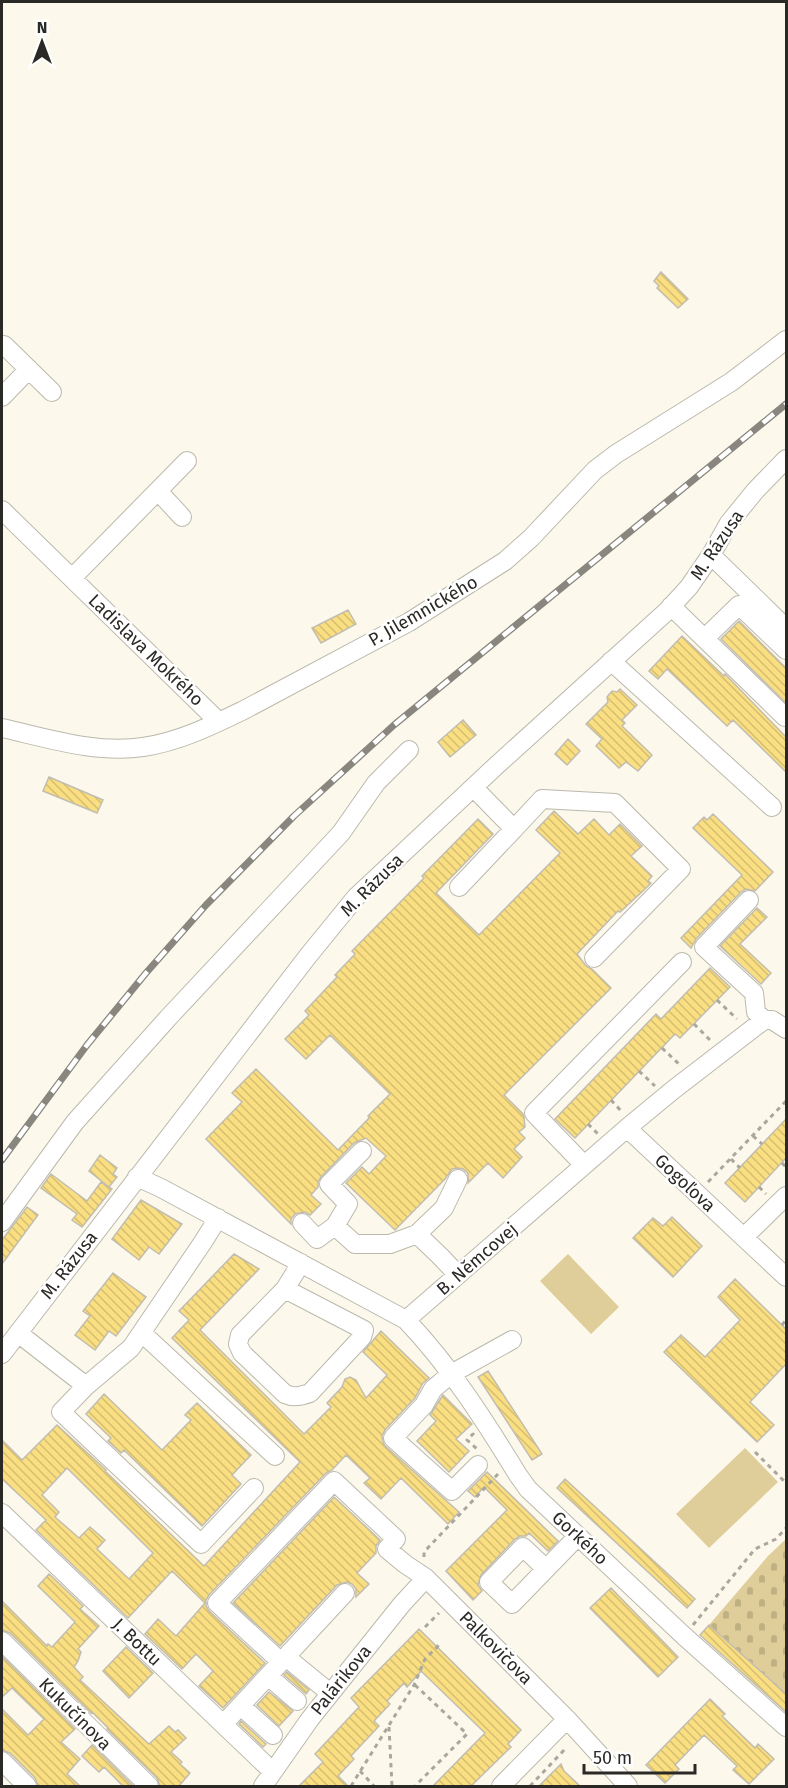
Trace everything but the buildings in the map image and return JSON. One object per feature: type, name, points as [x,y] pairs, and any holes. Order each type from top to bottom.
[{"type":"street","name":"P. Jilemnického","points":[[2,728],[71,743],[117,748],[142,747],[172,741],[219,722],[409,622],[481,578],[531,538],[595,470],[616,454],[731,382],[786,340]]},
{"type":"street","points":[[4,345],[52,392]]},
{"type":"street","points":[[2,397],[29,369]]},
{"type":"street","name":"M. Rázusa","points":[[2,1354],[308,956],[356,897],[671,606],[689,587],[729,523],[755,491],[786,459]]},
{"type":"street","name":"Ladislava Mokrého","points":[[72,578],[187,462]]},
{"type":"street","points":[[158,492],[182,517]]},
{"type":"street","name":"Ladislava Mokrého","points":[[2,510],[219,722]]},
{"type":"street","points":[[711,555],[786,628]]},
{"type":"street","points":[[705,638],[739,605],[786,650]]},
{"type":"street","points":[[671,606],[786,716]]},
{"type":"street","points":[[611,661],[772,807]]},
{"type":"street","points":[[2,1222],[75,1122],[168,1018],[341,833],[376,783],[409,750]]},
{"type":"street","points":[[474,788],[514,829]]},
{"type":"street","points":[[459,887],[542,799],[615,803],[681,869],[594,958]]},
{"type":"street","points":[[749,900],[704,948],[754,993],[756,1012],[764,1020],[772,1020],[786,1029]]},
{"type":"street","points":[[584,1165],[534,1113],[682,962]]},
{"type":"street","name":"B. Němcovej","points":[[406,1320],[584,1165],[627,1122],[673,1090],[764,1020]]},
{"type":"street","name":"Gogoľova","points":[[627,1122],[786,1277]]},
{"type":"street","points":[[302,1223],[317,1239],[335,1226],[348,1203],[329,1184],[362,1151]]},
{"type":"street","points":[[137,1178],[218,1218],[406,1320]]},
{"type":"street","points":[[335,1226],[356,1244],[390,1244],[417,1234],[444,1208],[458,1179]]},
{"type":"street","points":[[744,1237],[786,1196]]},
{"type":"street","points":[[218,1218],[132,1348],[86,1386],[61,1412],[201,1544],[254,1488]]},
{"type":"street","points":[[417,1234],[458,1275]]},
{"type":"street","points":[[301,1263],[285,1289],[240,1335],[238,1344],[242,1353],[285,1394],[300,1396],[310,1393],[362,1337],[364,1330],[387,1310]]},
{"type":"street","points":[[285,1289],[364,1330]]},
{"type":"street","name":"Gorkého","points":[[406,1320],[428,1343],[451,1374],[528,1489],[684,1636],[786,1727]]},
{"type":"street","points":[[18,1333],[86,1386]]},
{"type":"street","points":[[142,1333],[275,1456]]},
{"type":"street","points":[[478,1465],[452,1491],[393,1438],[424,1405],[433,1389],[451,1374],[512,1340]]},
{"type":"street","name":"Palkovičova","points":[[283,1660],[217,1604],[334,1481],[396,1539],[387,1549],[426,1578],[567,1719],[628,1786]]},
{"type":"street","name":"J. Bottu","points":[[2,1513],[267,1779]]},
{"type":"street","points":[[546,1569],[578,1536]]},
{"type":"street","name":"Palárikova","points":[[267,1779],[330,1694],[402,1604],[426,1578]]},
{"type":"street","points":[[273,1734],[235,1712],[345,1593]]},
{"type":"street","name":"Kukučínova","points":[[2,1641],[149,1786]]},
{"type":"street","points":[[283,1660],[330,1694]]},
{"type":"street","points":[[268,1676],[297,1701]]},
{"type":"street","points":[[501,1786],[567,1719]]},
{"type":"street","points":[[2,1761],[27,1786]]},
{"type":"path","points":[[717,1000],[742,1023]]},
{"type":"path","points":[[693,1024],[715,1045]]},
{"type":"path","points":[[662,1048],[684,1069]]},
{"type":"path","points":[[639,1071],[658,1090]]},
{"type":"path","points":[[611,1100],[627,1122]]},
{"type":"path","points":[[706,1184],[786,1101]]},
{"type":"path","points":[[782,1106],[786,1111]]},
{"type":"path","points":[[588,1124],[602,1138]]},
{"type":"path","points":[[753,1136],[762,1144]]},
{"type":"path","points":[[731,1159],[740,1168]]},
{"type":"path","points":[[782,1163],[786,1167]]},
{"type":"path","points":[[782,1324],[786,1320]]},
{"type":"path","points":[[754,1452],[786,1483]]},
{"type":"path","points":[[688,1631],[755,1549],[776,1539],[786,1528]]},
{"type":"path","points":[[351,1786],[414,1685],[425,1659],[441,1642]]},
{"type":"path","points":[[414,1685],[467,1734],[415,1786]]},
{"type":"path","points":[[389,1725],[392,1786]]},
{"type":"path","points":[[530,1786],[567,1747]]},
{"type":"path","points":[[360,1771],[374,1786]]},
{"type":"green space","points":[[568,1254],[619,1307],[591,1334],[540,1281]]},
{"type":"green space","points":[[745,1448],[778,1482],[709,1548],[676,1514]]},
{"type":"green space","points":[[786,1539],[786,1695],[709,1625],[768,1556]]},
{"type":"railway","points":[[2,1160],[87,1045],[146,973],[206,905],[294,816],[394,725],[786,404]]}]
